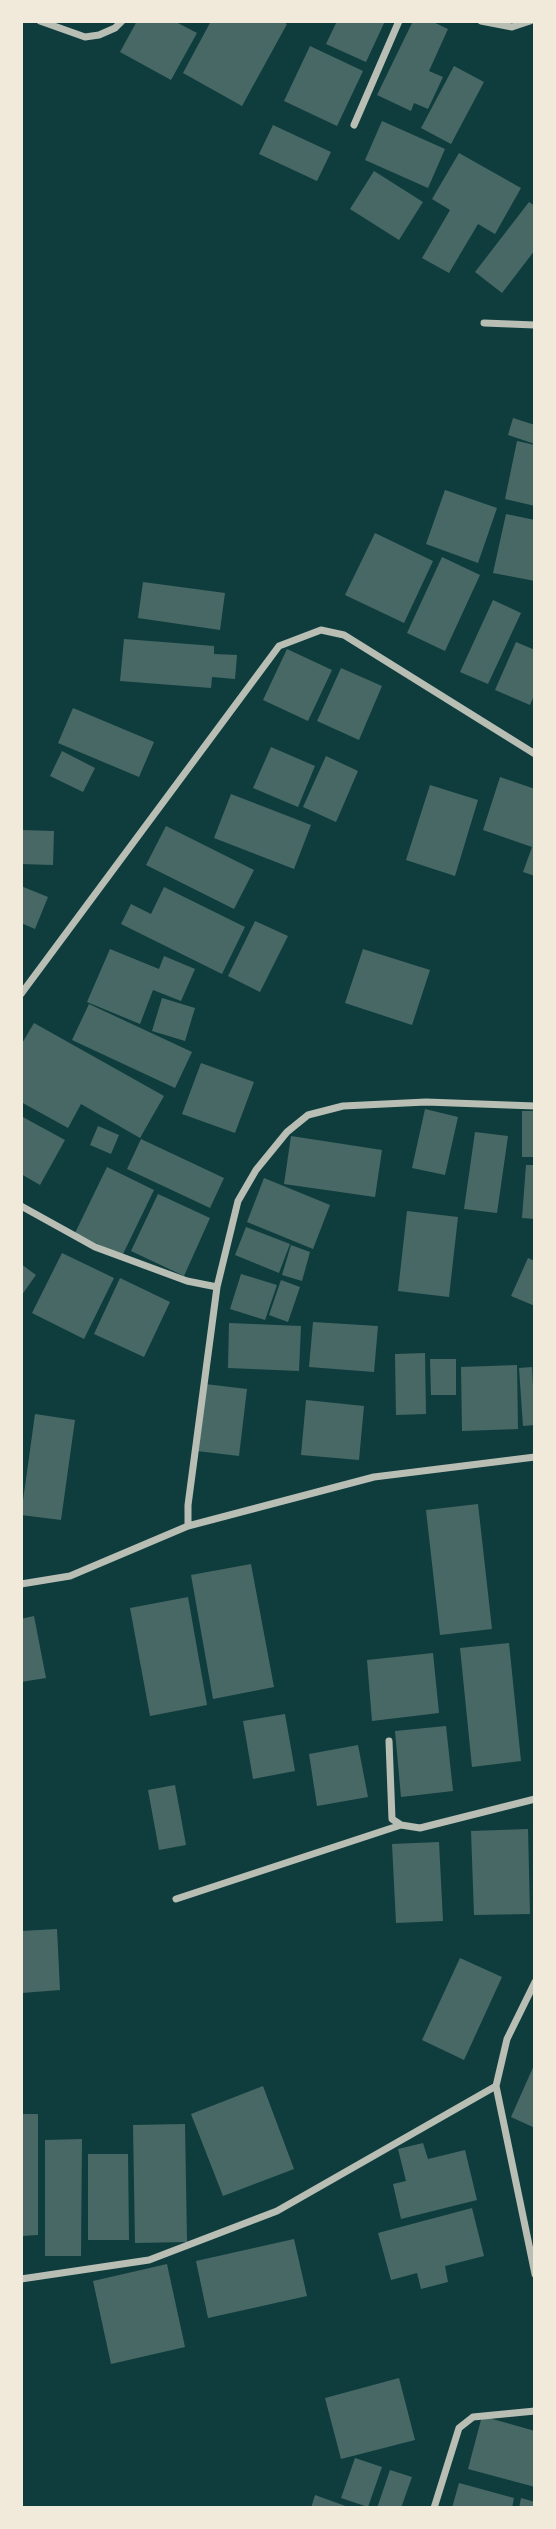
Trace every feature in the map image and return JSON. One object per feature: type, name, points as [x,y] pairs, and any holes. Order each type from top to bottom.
[{"type":"street","points":[[40,21],[85,37],[107,32],[122,21]]},
{"type":"street","points":[[354,125],[399,21]]},
{"type":"street","points":[[481,21],[512,27],[530,21]]},
{"type":"street","points":[[484,323],[535,325]]},
{"type":"street","points":[[21,993],[279,646],[321,630],[344,635],[535,754]]},
{"type":"street","points":[[188,1526],[188,1505],[217,1287],[238,1201],[256,1170],[287,1132],[308,1115],[342,1105],[535,1106]]},
{"type":"street","points":[[21,1206],[95,1247],[187,1280],[217,1287]]},
{"type":"street","points":[[21,1584],[71,1576],[188,1526],[374,1477],[535,1457]]},
{"type":"street","points":[[389,1741],[392,1819],[401,1825],[420,1828],[535,1799]]},
{"type":"street","points":[[176,1899],[401,1825]]},
{"type":"street","points":[[535,1982],[507,2039],[496,2085],[535,2274]]},
{"type":"street","points":[[21,2279],[149,2260],[278,2211],[496,2085]]},
{"type":"street","points":[[434,2508],[459,2428],[473,2417],[535,2411]]},
{"type":"building","points":[[137,21],[174,21],[197,33],[171,80],[120,52]]},
{"type":"building","points":[[211,21],[281,21],[287,24],[242,106],[183,73]]},
{"type":"building","points":[[337,21],[385,21],[366,62],[326,44]]},
{"type":"building","points":[[413,21],[431,21],[448,29],[429,71],[443,77],[428,109],[414,103],[411,111],[377,95]]},
{"type":"building","points":[[310,46],[363,71],[337,126],[284,101]]},
{"type":"building","points":[[454,66],[484,82],[451,144],[421,128]]},
{"type":"building","points":[[382,121],[445,149],[428,188],[365,160]]},
{"type":"building","points":[[273,125],[331,152],[317,181],[259,154]]},
{"type":"building","points":[[459,153],[521,188],[495,234],[478,224],[449,273],[422,258],[450,210],[432,199]]},
{"type":"building","points":[[374,171],[423,202],[399,240],[350,209]]},
{"type":"building","points":[[529,202],[535,206],[535,250],[502,293],[475,272]]},
{"type":"building","points":[[513,418],[535,425],[535,444],[508,435]]},
{"type":"building","points":[[517,441],[535,445],[535,506],[505,499]]},
{"type":"building","points":[[445,490],[497,508],[478,563],[426,544]]},
{"type":"building","points":[[506,514],[535,520],[535,581],[493,573]]},
{"type":"building","points":[[375,533],[433,561],[404,623],[345,595]]},
{"type":"building","points":[[442,557],[480,575],[445,651],[407,633]]},
{"type":"building","points":[[143,582],[225,593],[220,630],[138,618]]},
{"type":"building","points":[[493,600],[521,613],[488,684],[460,672]]},
{"type":"building","points":[[124,639],[214,646],[214,654],[237,655],[235,679],[212,677],[211,688],[120,681]]},
{"type":"building","points":[[516,642],[535,650],[535,693],[530,705],[495,690]]},
{"type":"building","points":[[287,649],[332,670],[308,721],[263,700]]},
{"type":"building","points":[[341,668],[382,686],[359,740],[317,721]]},
{"type":"building","points":[[73,708],[154,742],[139,777],[58,743]]},
{"type":"building","points":[[271,747],[315,766],[298,807],[253,788]]},
{"type":"building","points":[[62,751],[95,768],[83,792],[50,776]]},
{"type":"building","points":[[326,756],[358,771],[336,822],[303,807]]},
{"type":"building","points":[[500,777],[535,789],[535,876],[523,872],[532,847],[483,830]]},
{"type":"building","points":[[430,785],[478,800],[455,876],[406,860]]},
{"type":"building","points":[[231,794],[311,825],[294,869],[214,838]]},
{"type":"building","points":[[166,826],[254,870],[234,909],[146,865]]},
{"type":"building","points":[[21,830],[54,831],[53,865],[21,864]]},
{"type":"building","points":[[21,886],[48,897],[35,929],[21,923]]},
{"type":"building","points":[[164,887],[245,927],[222,974],[121,924],[131,904],[151,914]]},
{"type":"building","points":[[255,921],[288,936],[260,992],[228,976]]},
{"type":"building","points":[[110,949],[159,969],[164,956],[195,969],[181,1001],[153,990],[140,1024],[87,1002]]},
{"type":"building","points":[[363,949],[430,970],[412,1025],[345,1003]]},
{"type":"building","points":[[162,998],[195,1008],[185,1041],[152,1031]]},
{"type":"building","points":[[89,1004],[192,1052],[175,1088],[72,1040]]},
{"type":"building","points":[[34,1023],[164,1096],[140,1138],[81,1104],[68,1128],[21,1102],[21,1045]]},
{"type":"building","points":[[201,1063],[254,1082],[235,1133],[182,1114]]},
{"type":"building","points":[[425,1109],[458,1117],[445,1175],[412,1168]]},
{"type":"building","points":[[522,1111],[535,1111],[535,1157],[522,1157]]},
{"type":"building","points":[[21,1116],[65,1140],[40,1185],[21,1174]]},
{"type":"building","points":[[98,1126],[119,1135],[111,1154],[90,1145]]},
{"type":"building","points":[[475,1132],[508,1136],[497,1213],[464,1209]]},
{"type":"building","points":[[291,1136],[382,1150],[375,1197],[284,1184]]},
{"type":"building","points":[[141,1139],[224,1178],[210,1208],[127,1169]]},
{"type":"building","points":[[526,1165],[535,1165],[535,1219],[522,1218]]},
{"type":"building","points":[[107,1167],[154,1190],[122,1256],[75,1233]]},
{"type":"building","points":[[264,1178],[330,1205],[313,1249],[247,1222]]},
{"type":"building","points":[[158,1194],[210,1218],[184,1276],[131,1251]]},
{"type":"building","points":[[407,1211],[458,1217],[449,1297],[398,1291]]},
{"type":"building","points":[[246,1227],[290,1244],[279,1273],[235,1255]]},
{"type":"building","points":[[291,1245],[310,1252],[302,1281],[282,1275]]},
{"type":"building","points":[[62,1253],[114,1278],[84,1339],[32,1313]]},
{"type":"building","points":[[528,1258],[535,1261],[535,1306],[511,1296]]},
{"type":"building","points":[[21,1264],[36,1275],[21,1296]]},
{"type":"building","points":[[241,1274],[277,1285],[265,1320],[230,1309]]},
{"type":"building","points":[[120,1278],[170,1302],[144,1357],[94,1334]]},
{"type":"building","points":[[281,1280],[300,1287],[288,1322],[269,1315]]},
{"type":"building","points":[[313,1322],[378,1326],[374,1372],[309,1367]]},
{"type":"building","points":[[229,1323],[301,1326],[299,1371],[228,1368]]},
{"type":"building","points":[[425,1353],[426,1414],[396,1415],[395,1354]]},
{"type":"building","points":[[430,1359],[456,1359],[456,1395],[431,1395]]},
{"type":"building","points":[[517,1365],[518,1429],[462,1431],[461,1367]]},
{"type":"building","points":[[532,1367],[535,1425],[523,1426],[519,1368]]},
{"type":"building","points":[[205,1384],[247,1389],[239,1456],[197,1451]]},
{"type":"building","points":[[306,1400],[364,1406],[359,1460],[301,1455]]},
{"type":"building","points":[[35,1414],[75,1420],[61,1520],[21,1515]]},
{"type":"building","points":[[478,1504],[492,1629],[440,1635],[426,1510]]},
{"type":"building","points":[[251,1564],[274,1687],[213,1699],[191,1575]]},
{"type":"building","points":[[188,1597],[207,1705],[150,1716],[130,1608]]},
{"type":"building","points":[[34,1616],[46,1678],[21,1682],[21,1619]]},
{"type":"building","points":[[509,1643],[521,1761],[472,1767],[460,1648]]},
{"type":"building","points":[[433,1653],[439,1713],[372,1721],[367,1660]]},
{"type":"building","points":[[285,1714],[295,1771],[253,1779],[243,1721]]},
{"type":"building","points":[[446,1726],[453,1791],[401,1797],[395,1731]]},
{"type":"building","points":[[358,1745],[368,1797],[317,1806],[309,1754]]},
{"type":"building","points":[[175,1785],[186,1845],[159,1850],[148,1790]]},
{"type":"building","points":[[528,1829],[530,1914],[474,1915],[471,1831]]},
{"type":"building","points":[[439,1842],[443,1921],[396,1923],[392,1844]]},
{"type":"building","points":[[57,1929],[60,1990],[22,1993],[21,1931]]},
{"type":"building","points":[[460,1958],[502,1977],[464,2060],[422,2040]]},
{"type":"building","points":[[535,2063],[535,2128],[511,2117]]},
{"type":"building","points":[[263,2086],[294,2169],[223,2196],[191,2114]]},
{"type":"building","points":[[21,2114],[38,2114],[38,2235],[21,2236]]},
{"type":"building","points":[[185,2124],[187,2242],[135,2243],[133,2125]]},
{"type":"building","points":[[82,2139],[81,2256],[45,2256],[45,2140]]},
{"type":"building","points":[[423,2143],[428,2159],[465,2150],[477,2200],[401,2219],[393,2184],[406,2181],[398,2149]]},
{"type":"building","points":[[88,2154],[128,2154],[129,2240],[88,2240]]},
{"type":"building","points":[[472,2208],[484,2256],[445,2266],[448,2282],[421,2289],[417,2273],[391,2280],[378,2233]]},
{"type":"building","points":[[294,2239],[307,2296],[208,2318],[196,2261]]},
{"type":"building","points":[[167,2264],[185,2347],[111,2364],[93,2281]]},
{"type":"building","points":[[399,2378],[415,2440],[341,2459],[325,2398]]},
{"type":"building","points":[[482,2416],[535,2431],[535,2487],[468,2469]]},
{"type":"building","points":[[355,2458],[382,2467],[368,2507],[341,2498]]},
{"type":"building","points":[[390,2470],[412,2477],[401,2508],[377,2508]]},
{"type":"building","points":[[459,2483],[514,2498],[512,2508],[452,2508]]},
{"type":"building","points":[[315,2495],[351,2508],[311,2508]]},
{"type":"building","points":[[521,2498],[535,2502],[535,2508],[519,2508]]}]
